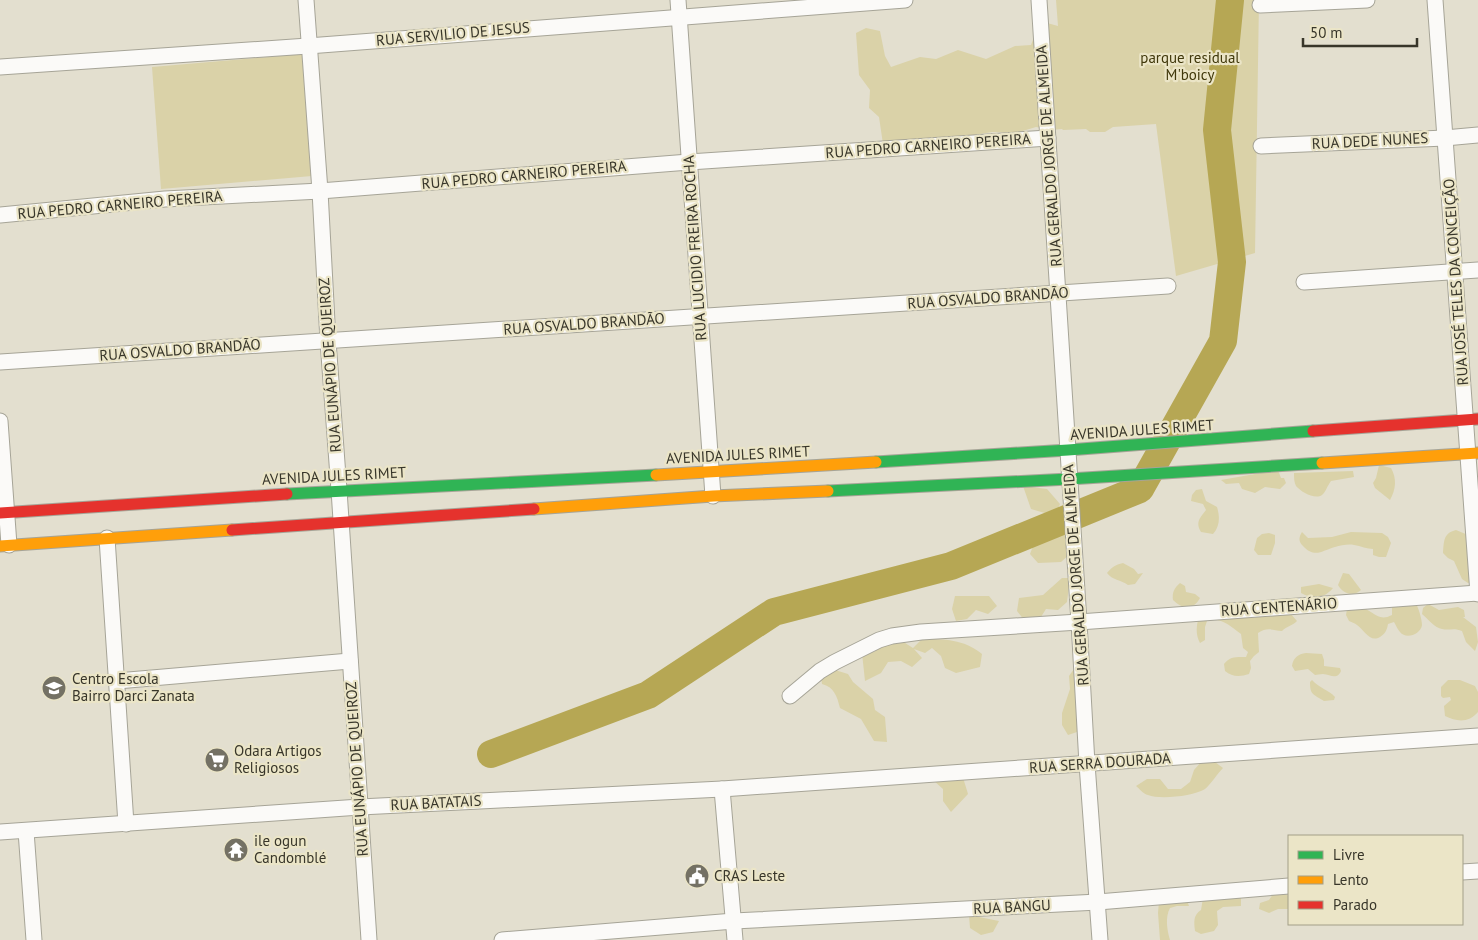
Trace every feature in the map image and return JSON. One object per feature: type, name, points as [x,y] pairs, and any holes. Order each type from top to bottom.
[{"type":"main road","name":"AVENIDA JULES RIMET","points":[[3,513],[339,490],[711,472],[1068,450],[1472,420]]},
{"type":"main road","points":[[4,545],[713,496],[1069,479],[1473,453]]},
{"type":"street","name":"RUA EUNÁPIO DE QUEIROZ","points":[[306,0],[369,940]]},
{"type":"street","name":"RUA LUCIDIO FREIRA ROCHA","points":[[678,0],[713,496]]},
{"type":"street","name":"RUA SERVILIO DE JESUS","points":[[0,67],[308,46],[905,0]]},
{"type":"street","name":"RUA GERALDO JORGE DE ALMEIDA","points":[[1039,0],[1087,764],[1100,940]]},
{"type":"street","points":[[1260,5],[1367,0]]},
{"type":"street","name":"RUA JOSÉ TELES DA CONCEIÇÃO","points":[[1436,0],[1455,272],[1472,420],[1478,594]]},
{"type":"street","name":"RUA DEDE NUNES","points":[[1261,146],[1478,135]]},
{"type":"street","name":"RUA PEDRO CARNEIRO PEREIRA","points":[[0,215],[165,199],[320,191],[690,162],[1048,138]]},
{"type":"street","points":[[1304,282],[1478,270]]},
{"type":"street","name":"RUA OSVALDO BRANDÃO","points":[[0,362],[1168,286]]},
{"type":"street","points":[[0,421],[4,545]]},
{"type":"street","points":[[107,538],[126,824]]},
{"type":"street","name":"RUA CENTENÁRIO","points":[[790,696],[820,671],[879,640],[892,636],[921,632],[1478,594]]},
{"type":"street","points":[[117,681],[350,661]]},
{"type":"street","name":"RUA SERRA DOURADA","points":[[722,788],[1478,736]]},
{"type":"street","points":[[722,788],[735,940]]},
{"type":"street","name":"RUA BATATAIS","points":[[0,832],[360,807],[722,788]]},
{"type":"street","points":[[26,830],[34,940]]},
{"type":"street","points":[[1463,872],[1478,871]]},
{"type":"street","name":"RUA BANGU","points":[[502,940],[734,922],[1098,902],[1288,886]]},
{"type":"green space","name":"parque residual M'boicy","points":[[1056,0],[1259,0],[1255,253],[1176,276],[1156,124],[1113,127],[1105,132],[1090,132],[1086,129],[1052,130],[1036,127],[1016,133],[992,132],[904,147],[883,144],[879,117],[869,108],[870,90],[859,75],[856,33],[866,28],[880,31],[885,56],[891,67],[920,57],[936,59],[958,50],[986,59],[1015,46],[1031,45],[1040,21],[1058,26]]},
{"type":"green space","points":[[303,54],[312,176],[161,189],[152,67]]},
{"type":"green space","points":[[1379,465],[1391,468],[1394,476],[1395,488],[1390,500],[1375,488],[1373,483]]},
{"type":"green space","points":[[1278,470],[1281,478],[1284,478],[1286,483],[1280,489],[1265,487],[1255,493],[1242,489],[1239,483],[1226,484],[1221,480]]},
{"type":"green space","points":[[1353,471],[1354,477],[1331,481],[1323,494],[1316,497],[1301,491],[1294,481],[1294,473]]},
{"type":"green space","points":[[1023,486],[1047,489],[1060,504],[1055,516],[1031,509]]},
{"type":"green space","points":[[1202,489],[1206,501],[1217,507],[1218,511],[1218,525],[1213,534],[1201,532],[1199,529],[1198,523],[1206,510],[1203,504],[1191,501],[1192,495],[1196,490]]},
{"type":"green space","points":[[1067,526],[1070,554],[1061,562],[1038,563],[1030,554],[1035,541],[1048,538],[1055,527]]},
{"type":"green space","points":[[1456,530],[1468,535],[1474,581],[1468,583],[1462,579],[1454,561],[1443,553],[1446,536]]},
{"type":"green space","points":[[1302,532],[1308,538],[1332,537],[1351,532],[1382,533],[1388,537],[1391,543],[1386,557],[1373,555],[1373,549],[1352,545],[1340,546],[1315,553],[1307,550],[1301,544],[1300,536]]},
{"type":"green space","points":[[1269,533],[1275,535],[1275,543],[1271,555],[1258,555],[1254,550],[1257,538],[1262,534]]},
{"type":"green space","points":[[1123,563],[1134,569],[1138,574],[1143,573],[1135,584],[1128,585],[1107,573],[1114,566]]},
{"type":"green space","points":[[1343,573],[1349,574],[1361,590],[1352,594],[1343,591],[1338,585]]},
{"type":"green space","points":[[1062,578],[1070,578],[1067,602],[1058,610],[1046,609],[1039,620],[1025,621],[1017,611],[1019,598],[1043,595]]},
{"type":"green space","points":[[1180,583],[1185,586],[1186,592],[1195,594],[1200,598],[1191,607],[1184,607],[1173,600],[1174,591]]},
{"type":"green space","points":[[1319,584],[1333,588],[1326,594],[1318,597],[1301,593],[1301,587]]},
{"type":"green space","points":[[955,596],[989,596],[997,606],[988,614],[976,610],[967,619],[956,621],[952,609]]},
{"type":"green space","points":[[1415,602],[1420,613],[1422,625],[1419,631],[1409,636],[1398,630],[1394,622],[1388,624],[1386,632],[1382,636],[1370,637],[1356,624],[1349,621],[1346,615],[1347,609],[1359,607],[1379,617],[1387,617],[1392,615],[1393,605]]},
{"type":"green space","points":[[1428,604],[1439,610],[1458,607],[1464,610],[1465,617],[1463,617],[1476,627],[1478,642],[1475,651],[1466,642],[1462,631],[1439,628],[1422,614],[1423,608]]},
{"type":"green space","points":[[1290,613],[1297,621],[1282,631],[1267,629],[1258,633],[1259,652],[1250,661],[1251,668],[1249,674],[1246,675],[1236,676],[1230,674],[1225,671],[1224,664],[1231,658],[1246,657],[1248,652],[1243,648],[1241,634],[1226,623],[1212,620],[1207,621],[1205,640],[1200,643],[1198,638],[1198,620],[1242,616],[1254,618],[1266,614]]},
{"type":"green space","points":[[922,639],[946,640],[968,645],[982,654],[980,667],[956,673],[945,668],[941,656],[932,648],[925,653],[914,649],[922,658],[912,667],[901,661],[888,662],[881,673],[865,681],[862,653],[874,652],[880,645],[902,641],[913,648]]},
{"type":"green space","points":[[1306,653],[1322,654],[1324,666],[1340,668],[1341,671],[1338,675],[1334,676],[1315,675],[1308,669],[1295,671],[1292,666],[1295,659],[1298,655]]},
{"type":"green space","points":[[1076,666],[1080,731],[1068,735],[1062,725],[1062,713],[1070,689],[1069,676]]},
{"type":"green space","points":[[835,670],[848,674],[853,682],[873,699],[875,710],[885,717],[887,742],[874,741],[861,719],[840,708],[834,693],[829,687],[822,684],[821,678]]},
{"type":"green space","points":[[1312,680],[1333,695],[1335,697],[1334,700],[1324,701],[1313,694],[1310,686]]},
{"type":"green space","points":[[1448,680],[1460,680],[1475,686],[1478,692],[1478,712],[1471,718],[1458,720],[1445,716],[1444,706],[1451,700],[1450,697],[1443,698],[1441,696],[1441,687]]},
{"type":"green space","points":[[1202,761],[1215,762],[1223,768],[1205,789],[1200,791],[1185,795],[1160,797],[1143,793],[1136,786],[1147,779],[1160,779],[1168,789],[1181,789],[1190,782],[1194,770]]},
{"type":"green space","points":[[961,771],[968,794],[951,812],[943,801],[943,789],[933,780]]},
{"type":"green space","points":[[1281,892],[1288,896],[1288,909],[1278,909],[1269,913],[1259,909],[1260,903],[1269,900],[1273,894]]},
{"type":"green space","points":[[1241,897],[1241,906],[1223,907],[1217,911],[1218,925],[1214,931],[1201,934],[1195,931],[1195,919],[1201,910],[1203,898]]},
{"type":"green space","points":[[1187,900],[1189,906],[1170,908],[1167,915],[1167,924],[1170,940],[1160,940],[1159,901]]},
{"type":"green space","points":[[969,915],[999,921],[993,932],[981,935],[970,928]]},
{"type":"waterway","points":[[491,754],[648,695],[774,612],[951,566],[1140,489],[1223,341],[1232,262],[1217,130],[1230,0]]},
{"type":"traffic: fast","points":[[876,462],[1068,450],[1313,431]]},
{"type":"traffic: fast","points":[[828,491],[1069,479],[1322,463]]},
{"type":"traffic: fast","points":[[287,494],[656,475]]},
{"type":"traffic: slow","points":[[1322,463],[1478,453]]},
{"type":"traffic: slow","points":[[656,475],[876,462]]},
{"type":"traffic: slow","points":[[534,509],[713,496],[828,491]]},
{"type":"traffic: slow","points":[[0,546],[232,530]]},
{"type":"traffic: jam","points":[[1313,431],[1478,419]]},
{"type":"traffic: jam","points":[[0,513],[287,494]]},
{"type":"traffic: jam","points":[[232,530],[534,509]]},
{"type":"place","name":"Centro Escola Bairro Darci Zanata","points":[[54,688]]},
{"type":"place","name":"Odara Artigos Religiosos","points":[[217,760]]},
{"type":"place","name":"ile ogun Candomblé","points":[[236,850]]},
{"type":"place","name":"CRAS Leste","points":[[697,876]]}]
